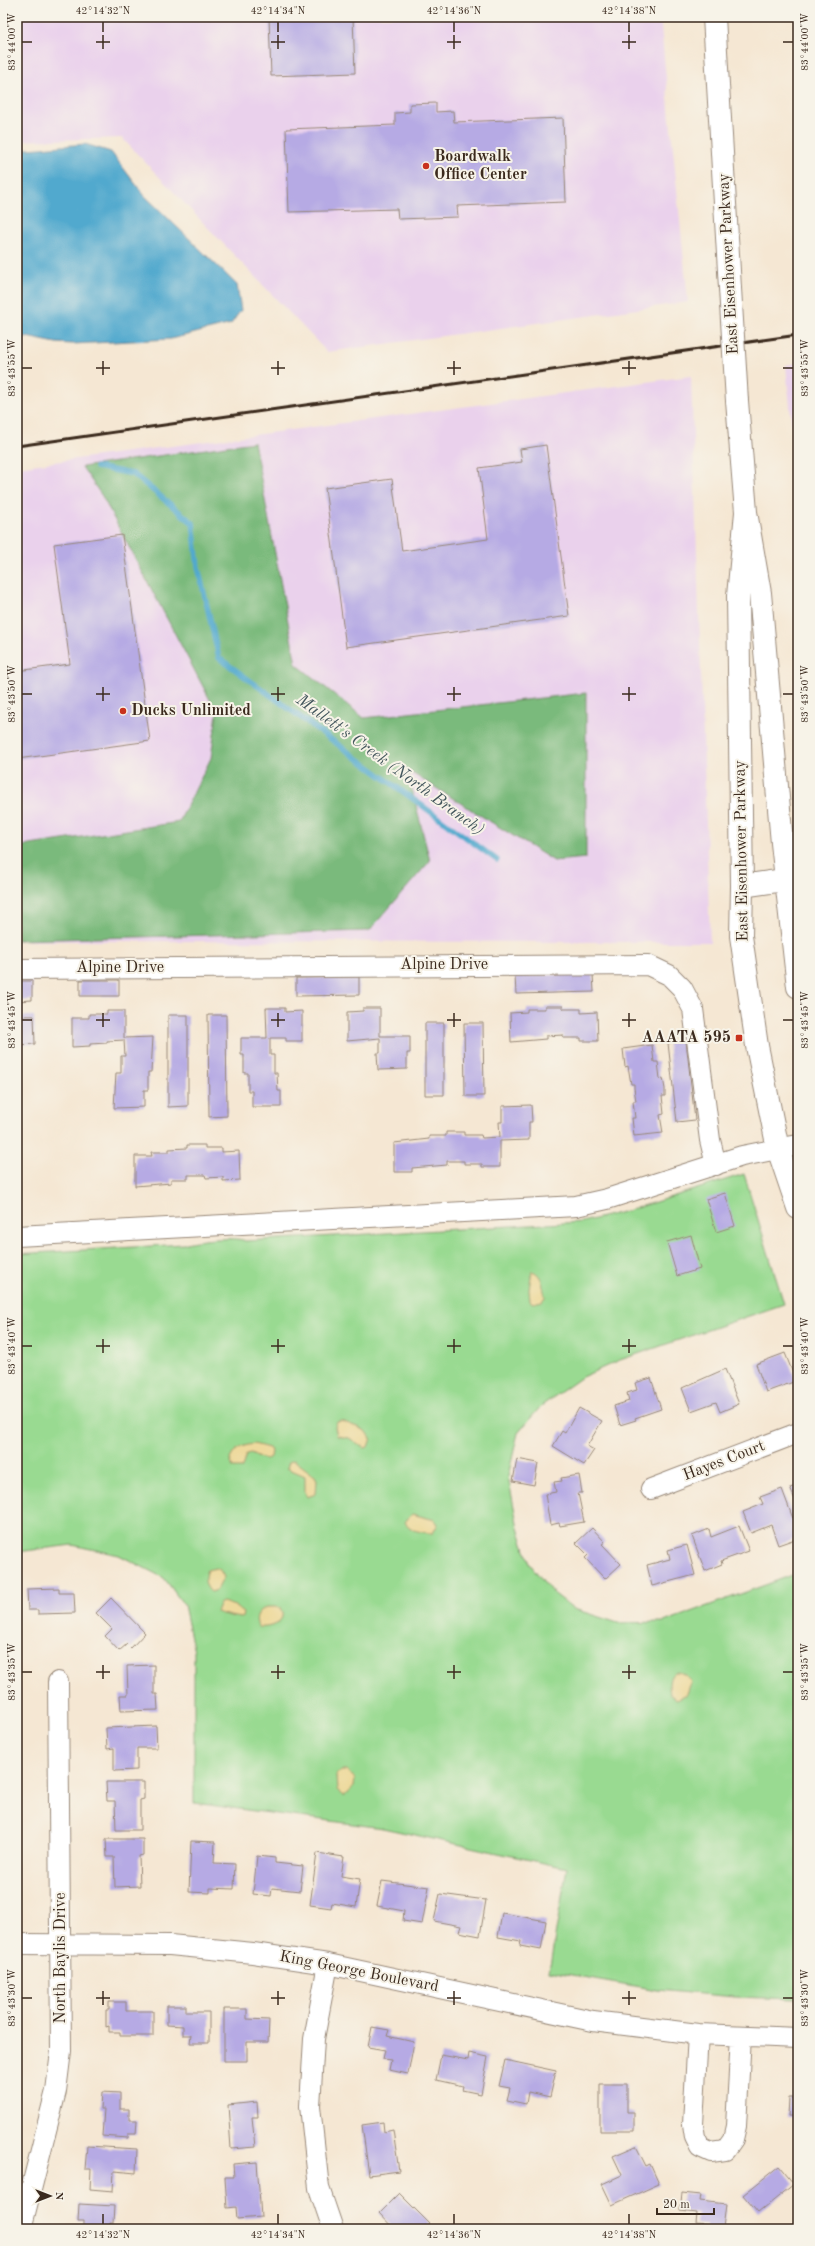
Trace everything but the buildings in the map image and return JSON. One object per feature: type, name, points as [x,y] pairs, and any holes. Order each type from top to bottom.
[{"type":"main road","name":"East Eisenhower Parkway","points":[[714,17],[737,401],[746,512],[760,593],[792,879],[798,987]]},
{"type":"main road","name":"East Eisenhower Parkway","points":[[746,512],[738,596],[742,886],[741,936],[757,1046],[788,1147],[798,1208]]},
{"type":"main road","points":[[742,886],[792,879]]},
{"type":"street","name":"Alpine Drive","points":[[17,969],[648,964],[674,980],[682,988],[693,1009],[710,1140],[716,1165]]},
{"type":"street","points":[[17,1236],[576,1206],[607,1199],[746,1155],[788,1147]]},
{"type":"street","name":"Hayes Court","points":[[650,1489],[798,1433]]},
{"type":"street","name":"North Baylis Drive","points":[[21,2229],[56,2091],[61,2051],[62,1943],[58,1682]]},
{"type":"street","name":"King George Boulevard","points":[[17,1944],[62,1943],[170,1945],[253,1953],[328,1964],[593,2021],[698,2034],[798,2038]]},
{"type":"street","points":[[328,1964],[314,2039],[310,2106],[320,2188],[333,2229]]},
{"type":"street","points":[[698,2034],[693,2124],[695,2137],[700,2148],[712,2152],[725,2150],[733,2140],[736,2126],[741,2036]]},
{"type":"shaded area","points":[[17,17],[660,17],[688,302],[327,352],[122,138],[17,141]]},
{"type":"shaded area","points":[[798,363],[798,490],[786,365]]},
{"type":"shaded area","points":[[691,376],[710,942],[17,941],[17,467]]},
{"type":"green space","points":[[254,442],[296,664],[364,718],[586,693],[586,858],[554,861],[407,770],[430,861],[369,931],[17,940],[17,847],[179,822],[211,758],[217,713],[102,496],[82,467]]},
{"type":"green space","points":[[744,1174],[784,1304],[620,1360],[582,1377],[541,1406],[518,1433],[508,1476],[518,1528],[530,1564],[551,1591],[574,1609],[618,1623],[664,1622],[798,1573],[798,1999],[735,1997],[657,1990],[549,1971],[567,1868],[383,1828],[194,1803],[194,1652],[184,1605],[164,1578],[119,1555],[72,1545],[17,1552],[17,1254],[184,1244],[214,1239],[234,1239],[245,1241],[582,1222],[627,1211]]},
{"type":"sand","points":[[532,1271],[540,1278],[545,1297],[542,1301],[533,1303],[530,1301],[529,1289]]},
{"type":"sand","points":[[342,1421],[367,1432],[371,1438],[368,1447],[365,1448],[349,1438],[337,1436],[335,1427],[337,1422]]},
{"type":"sand","points":[[254,1444],[269,1448],[271,1451],[270,1457],[265,1460],[251,1453],[246,1454],[242,1468],[233,1468],[230,1459],[235,1452],[243,1446]]},
{"type":"sand","points":[[294,1460],[315,1476],[317,1480],[316,1494],[307,1497],[305,1492],[305,1476],[287,1468],[289,1462]]},
{"type":"sand","points":[[412,1514],[435,1520],[438,1524],[433,1533],[425,1533],[410,1528],[405,1522]]},
{"type":"sand","points":[[216,1568],[220,1570],[224,1577],[217,1590],[211,1592],[206,1585],[205,1576],[207,1570]]},
{"type":"sand","points":[[223,1602],[235,1606],[243,1612],[242,1618],[216,1612],[219,1604]]},
{"type":"sand","points":[[267,1607],[279,1607],[282,1612],[281,1620],[269,1627],[259,1627],[256,1621],[257,1615]]},
{"type":"sand","points":[[675,1672],[685,1674],[691,1682],[687,1694],[677,1699],[670,1695],[669,1688],[669,1682],[672,1674]]},
{"type":"sand","points":[[340,1771],[346,1771],[355,1778],[354,1787],[344,1796],[337,1790],[336,1775]]},
{"type":"water","points":[[85,144],[111,152],[144,195],[237,285],[241,310],[231,324],[171,339],[72,344],[56,343],[17,335],[17,150]]},
{"type":"waterway","name":"Mallett's Creek (North Branch)","points":[[96,467],[133,474],[193,523],[198,567],[219,658],[497,860]]},
{"type":"railway","points":[[17,446],[798,335]]},
{"type":"place","name":"Boardwalk Office Center","points":[[426,166]]},
{"type":"place","name":"Ducks Unlimited","points":[[123,711]]},
{"type":"place","name":"AAATA 595","points":[[739,1038]]}]
